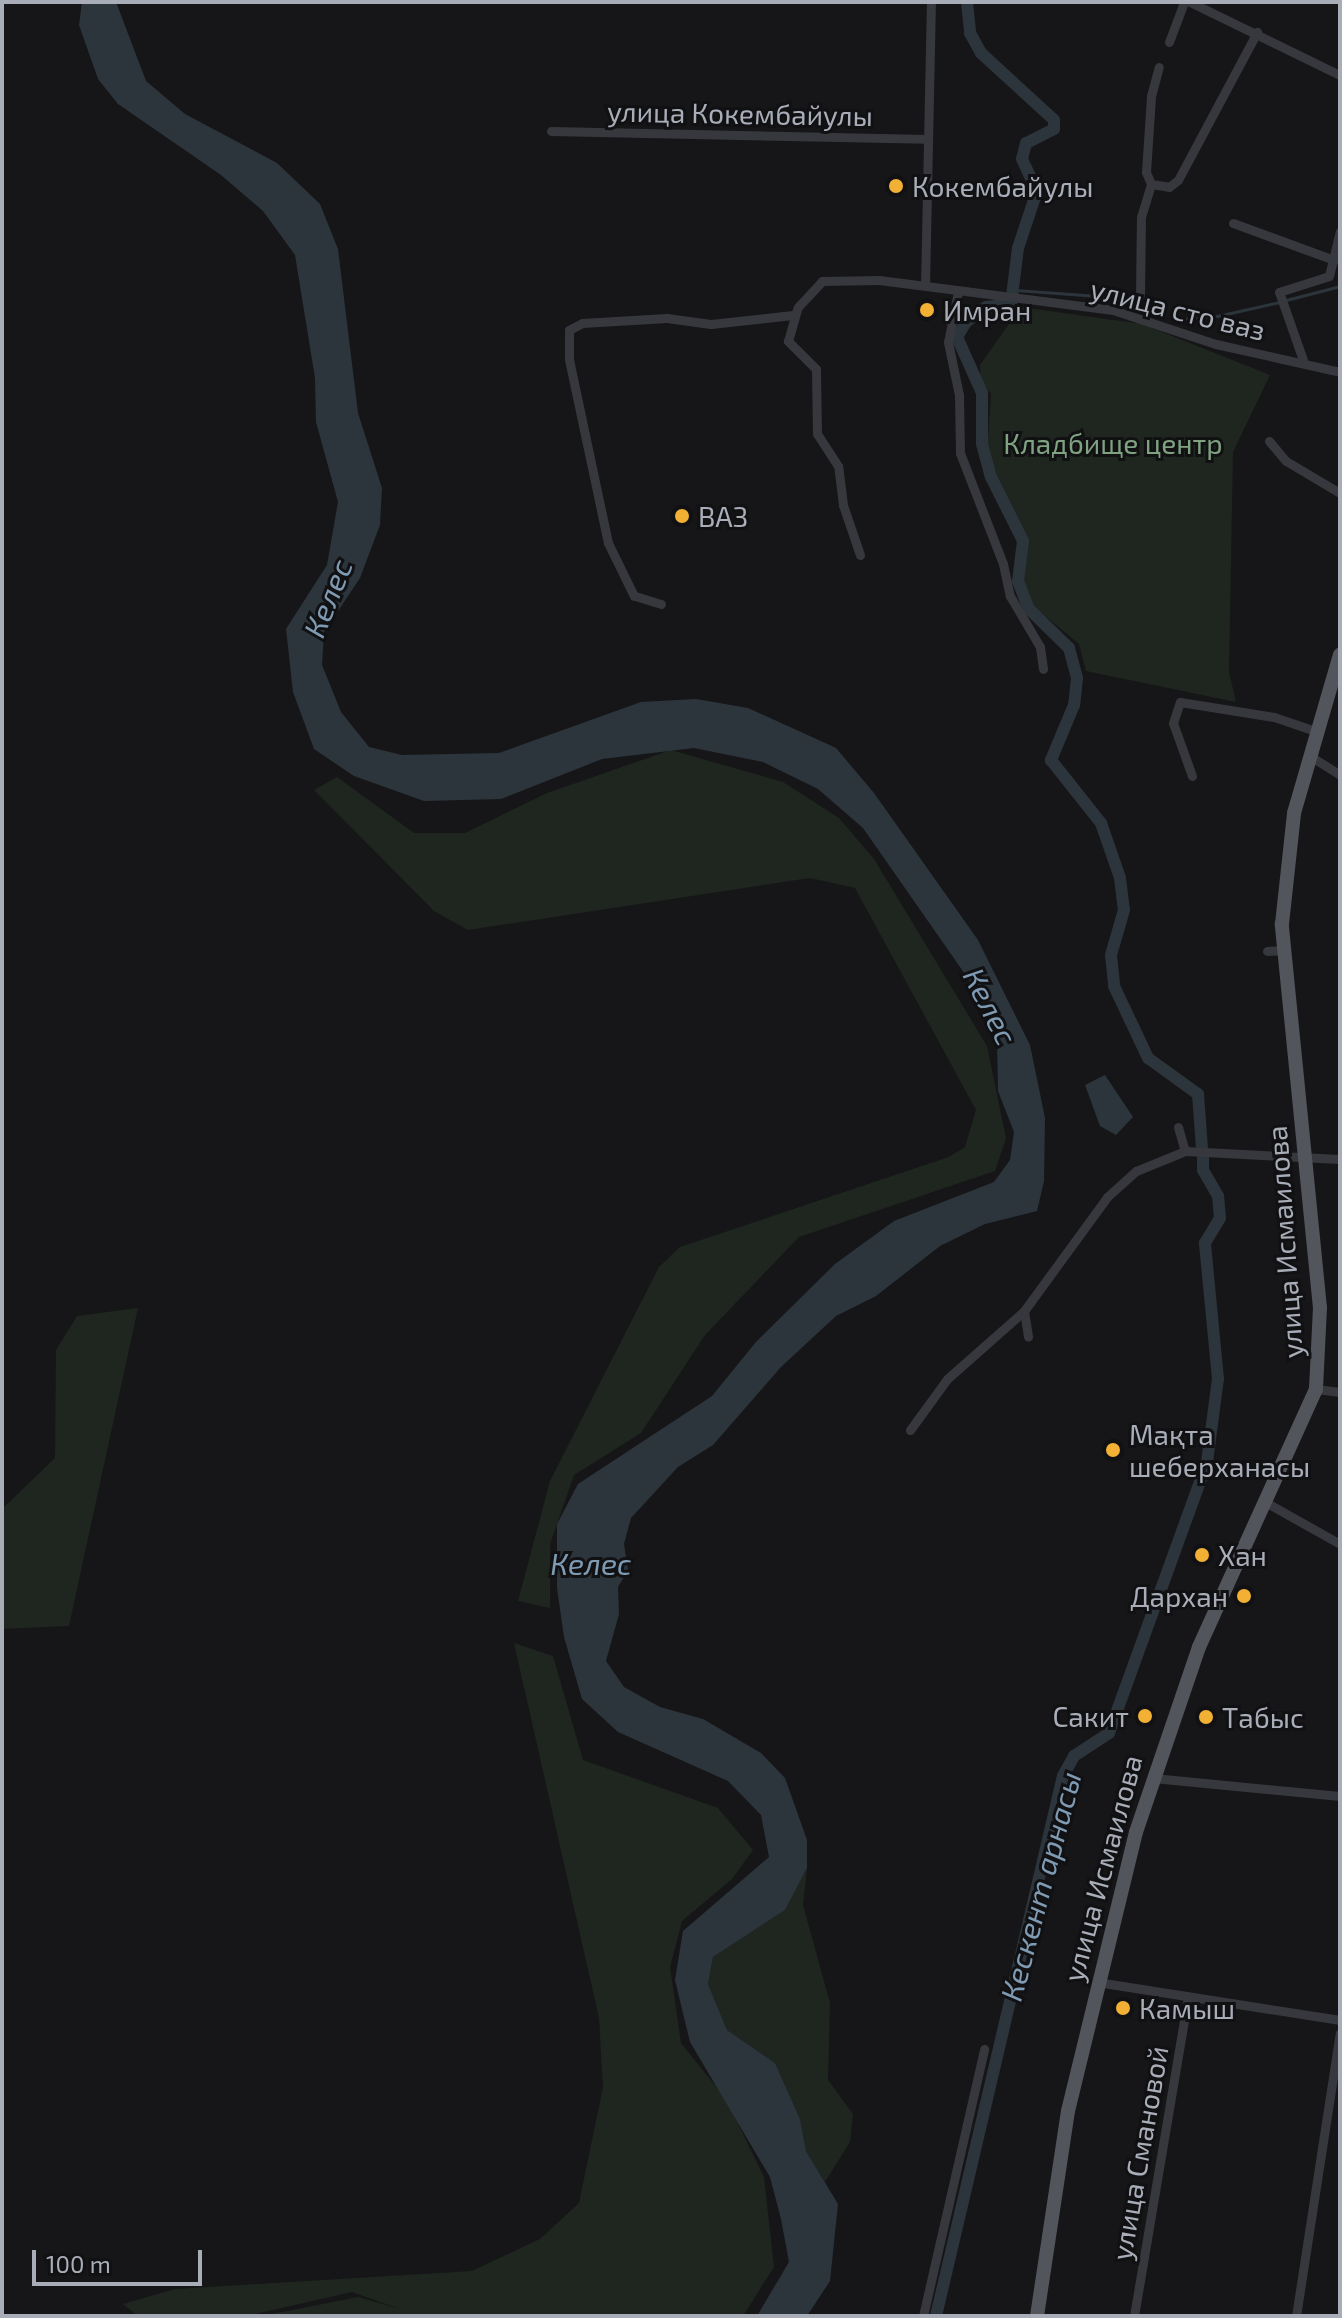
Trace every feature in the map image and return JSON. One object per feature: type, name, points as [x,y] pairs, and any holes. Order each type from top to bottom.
[{"type":"main road","name":"улица Исмаилова","points":[[1037,2316],[1068,2111],[1097,1982],[1153,1778],[1199,1647],[1267,1503],[1316,1389],[1320,1308],[1284,950],[1285,864],[1310,756],[1340,655]]},
{"type":"street","points":[[925,286],[931,2]]},
{"type":"street","points":[[1169,42],[1187,2],[1257,32],[1340,75]]},
{"type":"street","points":[[1151,184],[1169,187],[1178,180],[1257,32]]},
{"type":"street","points":[[1140,295],[1141,217],[1151,184],[1146,172],[1159,67]]},
{"type":"street","name":"улица Кокембайулы","points":[[551,131],[927,139]]},
{"type":"street","points":[[1233,223],[1334,260]]},
{"type":"street","points":[[1303,360],[1279,292],[1322,282],[1334,260],[1340,231]]},
{"type":"street","name":"улица сто ваз","points":[[793,315],[814,286],[834,278],[925,286],[1126,313],[1216,344],[1303,360],[1340,372]]},
{"type":"street","points":[[958,292],[948,342],[960,404],[960,453],[1010,596],[1040,647],[1043,669]]},
{"type":"street","points":[[661,604],[634,596],[608,543],[569,359],[569,330],[582,323],[667,318],[711,324],[793,315],[788,341],[816,369],[817,434],[838,466],[843,505],[860,555]]},
{"type":"street","points":[[1269,441],[1286,461],[1340,493]]},
{"type":"street","points":[[1192,776],[1173,723],[1176,705],[1235,705],[1318,732]]},
{"type":"street","points":[[1310,756],[1340,775]]},
{"type":"street","points":[[1267,951],[1284,950]]},
{"type":"street","points":[[1178,1127],[1185,1151]]},
{"type":"street","points":[[910,1430],[947,1379],[1024,1311],[1114,1189],[1159,1158],[1185,1151],[1340,1159]]},
{"type":"street","points":[[1024,1311],[1028,1337]]},
{"type":"street","points":[[1316,1389],[1340,1392]]},
{"type":"street","points":[[1267,1503],[1340,1546]]},
{"type":"street","points":[[1153,1778],[1340,1796]]},
{"type":"street","points":[[1097,1982],[1340,2020]]},
{"type":"street","name":"улица Смановой","points":[[1134,2316],[1188,1997]]},
{"type":"street","points":[[1296,2316],[1340,2033]]},
{"type":"street","points":[[923,2316],[984,2049]]},
{"type":"green space","name":"Кладбище центр","points":[[1021,307],[1142,324],[1270,375],[1233,452],[1229,672],[1236,702],[1086,671],[1079,644],[1033,606],[1021,579],[1025,538],[987,456],[991,394],[981,382],[980,365]]},
{"type":"green space","points":[[671,750],[783,782],[839,818],[874,859],[987,1046],[1006,1138],[995,1171],[799,1237],[705,1335],[641,1433],[574,1475],[550,1544],[550,1608],[518,1601],[550,1481],[659,1267],[680,1247],[949,1157],[965,1147],[976,1110],[855,888],[810,878],[468,930],[434,911],[314,790],[337,777],[414,833],[465,833],[547,793]]},
{"type":"green space","points":[[138,1308],[69,1626],[2,1629],[2,1509],[55,1458],[56,1350],[77,1316]]},
{"type":"green space","points":[[514,1643],[553,1656],[583,1760],[718,1808],[753,1850],[732,1879],[682,1921],[670,1967],[681,2043],[726,2099],[764,2177],[774,2267],[743,2316],[262,2316],[358,2297],[400,2309],[352,2292],[255,2314],[138,2316],[123,2304],[175,2289],[472,2271],[540,2239],[579,2203],[603,2087],[599,2018]]},
{"type":"green space","points":[[807,1868],[803,1905],[830,2003],[828,2080],[853,2114],[850,2142],[825,2182],[806,2151],[800,2119],[775,2063],[727,2030],[708,1984],[713,1957],[785,1910]]},
{"type":"water","name":"Келес","points":[[82,2],[116,2],[146,81],[185,114],[277,163],[320,204],[338,249],[358,413],[382,488],[380,525],[360,578],[324,632],[322,665],[341,712],[369,747],[402,755],[499,753],[641,702],[696,699],[748,708],[836,748],[874,793],[978,940],[1030,1045],[1045,1118],[1044,1181],[1037,1211],[985,1224],[940,1246],[876,1296],[836,1316],[781,1367],[713,1445],[678,1467],[631,1518],[624,1544],[628,1570],[618,1587],[619,1614],[606,1661],[624,1687],[660,1707],[703,1719],[761,1753],[785,1778],[807,1840],[807,1868],[785,1910],[713,1957],[708,1984],[727,2030],[775,2063],[800,2119],[806,2151],[838,2204],[830,2281],[807,2316],[757,2316],[789,2262],[781,2219],[770,2177],[690,2042],[675,1980],[683,1931],[769,1857],[761,1815],[728,1781],[618,1732],[582,1699],[564,1637],[557,1588],[557,1524],[578,1484],[712,1396],[756,1342],[835,1264],[894,1221],[994,1182],[1010,1160],[1014,1132],[998,1091],[997,1039],[967,977],[863,828],[818,789],[763,762],[694,748],[602,759],[501,799],[424,801],[354,776],[314,749],[293,692],[286,629],[327,565],[338,502],[316,422],[315,378],[295,255],[263,211],[221,175],[118,104],[98,79],[79,25]]},
{"type":"water","points":[[1105,1075],[1133,1117],[1116,1135],[1100,1126],[1085,1085]]},
{"type":"waterway","name":"Кескент арнасы","points":[[967,2],[970,33],[981,53],[1054,120],[1054,129],[1026,143],[1022,159],[1037,191],[1018,248],[1011,304],[986,307],[966,322],[957,337],[982,393],[982,444],[991,477],[1023,541],[1018,581],[1029,609],[1069,648],[1077,678],[1074,705],[1051,760],[1101,823],[1120,878],[1124,910],[1111,955],[1114,986],[1148,1058],[1198,1094],[1202,1149]]},
{"type":"waterway","points":[[1286,300],[1340,286]]},
{"type":"waterway","points":[[1015,290],[1098,296],[1144,309]]},
{"type":"waterway","points":[[1177,319],[1217,316],[1279,302]]},
{"type":"waterway","name":"Кескент арнасы","points":[[936,2316],[1063,1776],[1074,1756],[1109,1733],[1207,1462],[1218,1379],[1205,1243],[1220,1218],[1218,1196],[1203,1170],[1203,1157]]},
{"type":"place","name":"Кокембайулы","points":[[896,186]]},
{"type":"place","name":"Имран","points":[[927,310]]},
{"type":"place","name":"ВАЗ","points":[[682,516]]},
{"type":"place","name":"Мақта шеберханасы","points":[[1113,1450]]},
{"type":"place","name":"Хан","points":[[1202,1555]]},
{"type":"place","name":"Дархан","points":[[1244,1596]]},
{"type":"place","name":"Сакит","points":[[1145,1716]]},
{"type":"place","name":"Табыс","points":[[1206,1717]]},
{"type":"place","name":"Камыш","points":[[1123,2008]]}]
